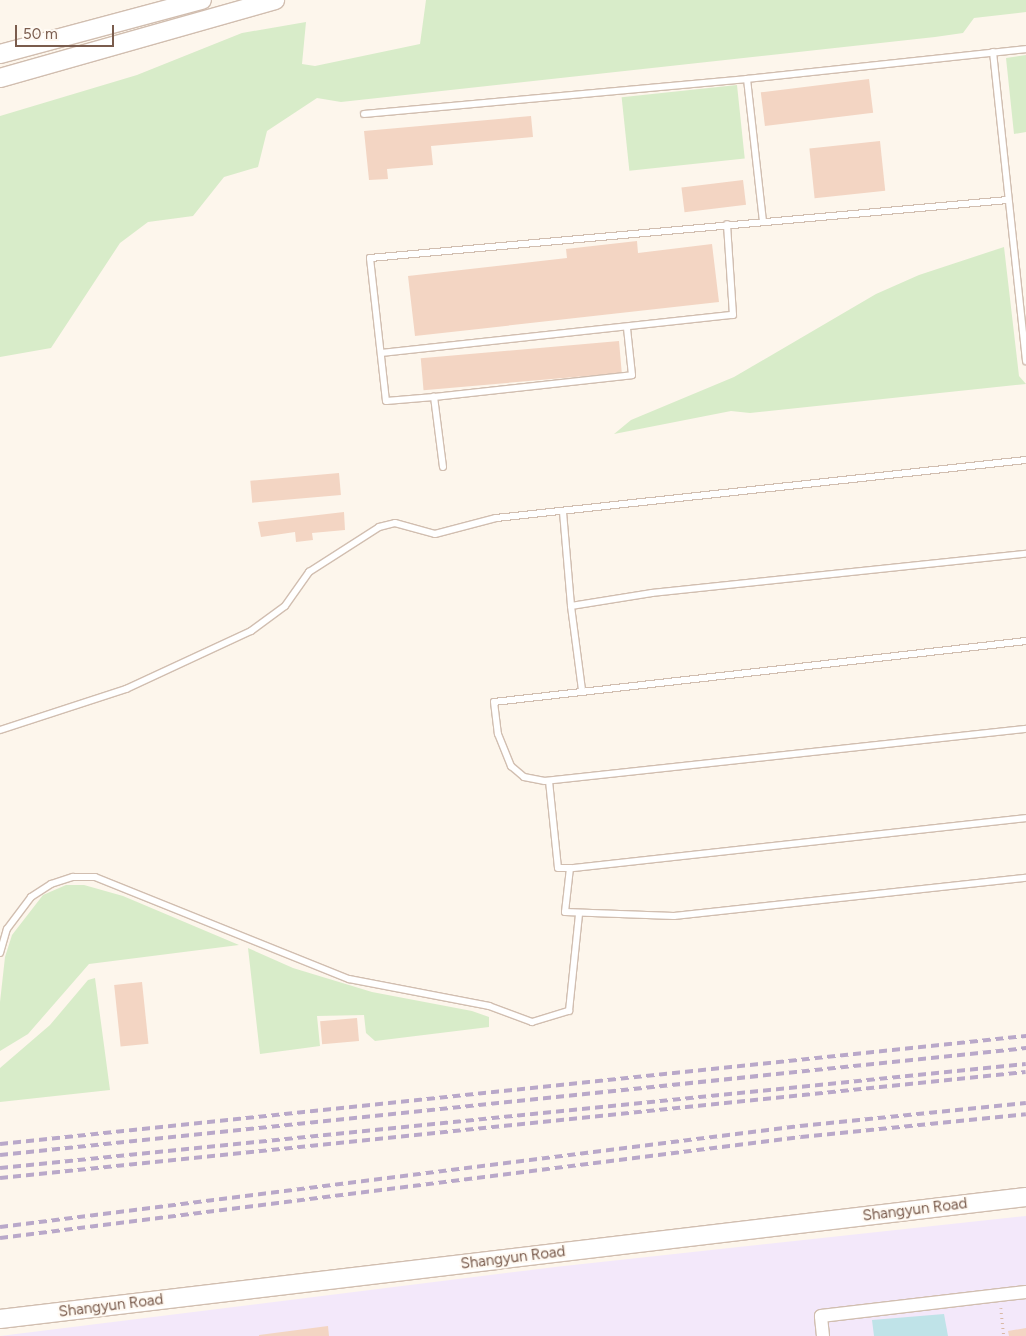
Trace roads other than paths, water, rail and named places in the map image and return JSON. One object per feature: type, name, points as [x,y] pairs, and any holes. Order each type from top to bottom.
[{"type":"street","points":[[0,54],[202,0]]},
{"type":"street","points":[[0,78],[275,0]]},
{"type":"street","name":"Shangyun Road","points":[[0,1319],[1026,1197]]},
{"type":"street","points":[[823,1336],[821,1316],[1026,1292]]},
{"type":"lane","points":[[364,114],[747,79],[1026,48]]},
{"type":"lane","points":[[993,52],[1007,200],[1026,361]]},
{"type":"lane","points":[[747,79],[763,221]]},
{"type":"lane","points":[[627,328],[632,375],[386,401],[370,258],[1007,200]]},
{"type":"lane","points":[[381,353],[627,328],[733,315],[727,224]]},
{"type":"lane","points":[[434,397],[443,466]]},
{"type":"lane","points":[[0,730],[126,689],[251,631],[285,606],[309,572],[379,527],[395,523],[435,534],[496,518],[1026,460]]},
{"type":"lane","points":[[563,512],[570,606],[582,690]]},
{"type":"lane","points":[[570,606],[652,593],[1026,554]]},
{"type":"lane","points":[[1026,641],[582,690],[494,702],[498,734],[511,766],[524,777],[549,781],[1026,729]]},
{"type":"lane","points":[[549,781],[558,868],[1026,818]]},
{"type":"lane","points":[[570,868],[565,912],[579,914],[674,916],[1026,878]]},
{"type":"lane","points":[[0,953],[7,929],[31,897],[58,881],[95,876],[350,980],[489,1006],[532,1022],[570,1011],[579,914]]},
{"type":"water","points":[[944,1314],[948,1336],[874,1336],[872,1320]]},
{"type":"railway","points":[[0,1144],[1026,1036]]},
{"type":"railway","points":[[0,1155],[1026,1048]]},
{"type":"railway","points":[[0,1168],[1026,1064]]},
{"type":"railway","points":[[0,1178],[1026,1072]]},
{"type":"railway","points":[[0,1227],[800,1126],[1026,1103]]},
{"type":"railway","points":[[0,1238],[801,1137],[1026,1114]]}]
